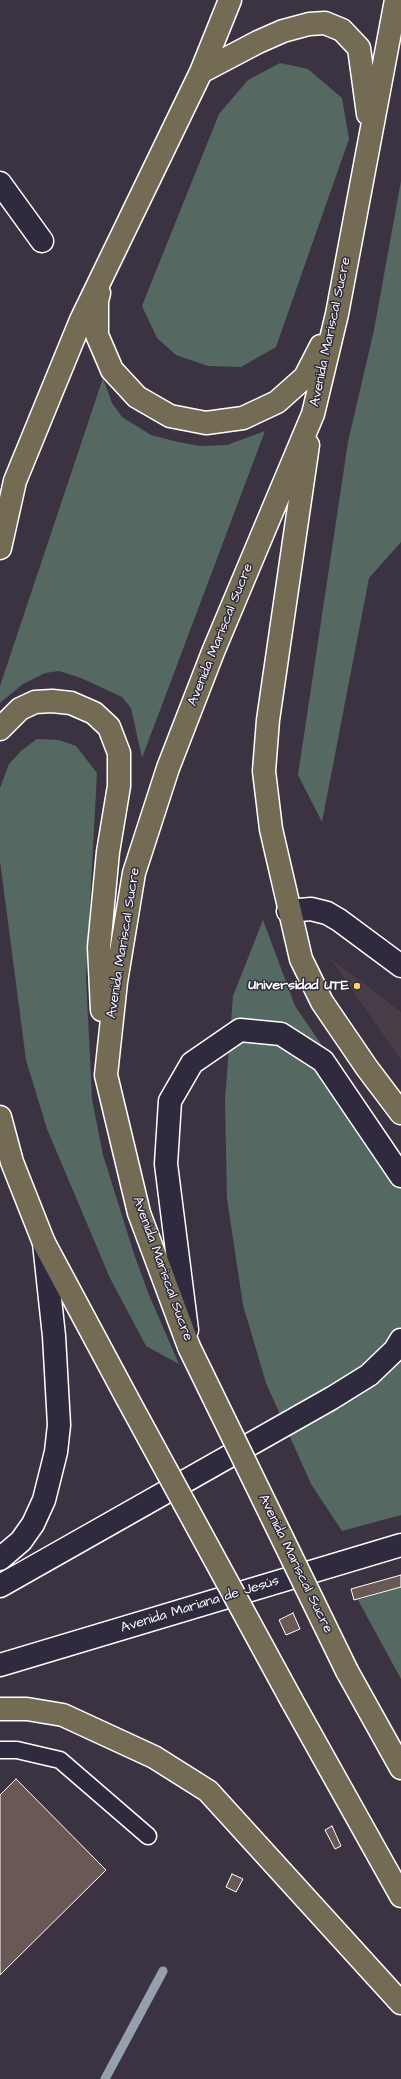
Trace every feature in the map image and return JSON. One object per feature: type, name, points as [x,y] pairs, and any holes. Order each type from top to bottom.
[{"type":"main road","points":[[0,548],[15,481],[81,320],[159,163],[201,72],[230,0]]},
{"type":"main road","name":"Avenida Mariscal Sucre","points":[[396,0],[337,314],[313,414],[213,652],[168,768],[134,873],[116,982],[106,1075],[139,1213],[190,1347],[347,1671],[401,1768]]},
{"type":"main road","points":[[201,72],[283,30],[309,24],[325,23],[342,30],[359,48],[371,133]]},
{"type":"main road","points":[[0,183],[42,242]]},
{"type":"main road","points":[[110,259],[97,301],[97,335],[112,370],[137,397],[170,416],[206,423],[243,418],[277,402],[304,377],[337,314]]},
{"type":"main road","points":[[313,414],[268,720],[264,771],[271,829],[288,911],[301,959],[322,1002],[367,1068],[401,1113]]},
{"type":"main road","points":[[0,504],[15,481]]},
{"type":"main road","points":[[0,729],[20,709],[35,702],[52,701],[71,703],[94,713],[108,727],[119,753],[119,786],[108,852],[99,947],[106,1075]]},
{"type":"main road","points":[[288,911],[311,909],[327,912],[401,966]]},
{"type":"main road","points":[[190,1347],[166,1164],[170,1101],[192,1063],[240,1030],[281,1034],[324,1061],[401,1176]]},
{"type":"main road","points":[[0,1117],[12,1162],[44,1244],[126,1398],[401,1896]]},
{"type":"main road","points":[[0,1143],[12,1162]]},
{"type":"main road","points":[[0,1559],[7,1555],[21,1542],[33,1524],[44,1500],[56,1452],[59,1425],[54,1336],[44,1244]]},
{"type":"main road","points":[[0,1586],[332,1398],[368,1375],[395,1350],[401,1340]]},
{"type":"main road","name":"Avenida Mariana de Jesús","points":[[0,1665],[401,1545]]},
{"type":"main road","points":[[0,1708],[27,1709],[63,1715],[154,1757],[208,1791],[401,2003]]},
{"type":"lane","points":[[0,1750],[17,1750],[60,1760],[148,1836]]},
{"type":"shaded area","name":"Universidad UTE","points":[[331,959],[401,1012],[401,1060]]},
{"type":"green space","points":[[280,63],[308,69],[342,98],[349,139],[276,347],[241,367],[208,366],[176,355],[157,338],[142,306],[219,114],[248,80]]},
{"type":"green space","points":[[401,181],[401,542],[369,578],[322,822],[298,775],[348,442],[374,330]]},
{"type":"green space","points":[[103,378],[112,403],[122,417],[151,435],[200,446],[227,445],[265,431],[142,758],[131,708],[122,697],[81,678],[59,671],[45,673],[23,684],[0,703],[0,686]]},
{"type":"green space","points":[[37,739],[59,740],[76,746],[97,773],[86,977],[92,1099],[103,1155],[134,1254],[149,1295],[179,1364],[146,1346],[110,1278],[47,1129],[26,1060],[0,861],[0,788],[9,764],[22,750]]},
{"type":"green space","points":[[263,920],[295,1006],[401,1161],[401,1515],[342,1531],[311,1484],[266,1383],[243,1305],[227,1199],[225,1100],[233,996]]},
{"type":"green space","points":[[401,1587],[401,1679],[358,1600]]},
{"type":"building","points":[[401,1575],[401,1587],[354,1600],[351,1589]]},
{"type":"building","points":[[293,1613],[300,1629],[286,1635],[279,1620]]},
{"type":"building","points":[[16,1779],[106,1870],[0,1975],[0,1795]]},
{"type":"building","points":[[332,1826],[341,1846],[335,1849],[325,1830]]},
{"type":"building","points":[[232,1874],[243,1879],[236,1892],[226,1887]]},
{"type":"waterway","points":[[105,2079],[163,1971]]},
{"type":"place","name":"Universidad UTE","points":[[357,986]]}]
